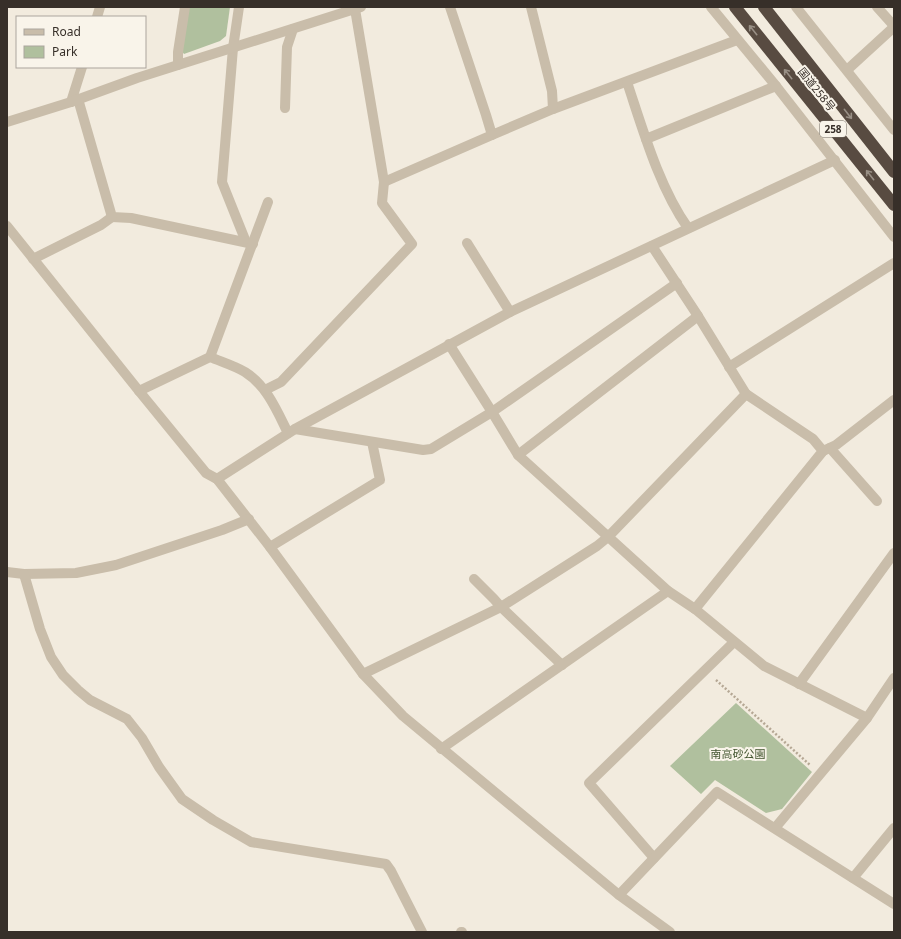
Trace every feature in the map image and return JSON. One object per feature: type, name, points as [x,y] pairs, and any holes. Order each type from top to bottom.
[{"type":"highway","name":"国道258号","points":[[735,7],[894,205]]},
{"type":"highway","name":"国道258号","points":[[764,7],[894,172]]},
{"type":"street","points":[[178,65],[178,52],[185,7]]},
{"type":"street","points":[[239,7],[233,48],[222,182],[250,243]]},
{"type":"street","points":[[450,7],[492,135]]},
{"type":"street","points":[[531,7],[552,91],[553,109]]},
{"type":"street","points":[[711,7],[776,86],[894,237]]},
{"type":"street","points":[[796,7],[894,130]]},
{"type":"street","points":[[847,70],[893,30],[878,7]]},
{"type":"street","points":[[7,122],[75,101],[137,78],[358,8],[384,182],[382,203],[412,244],[281,382],[265,390]]},
{"type":"street","points":[[285,108],[287,47],[293,29]]},
{"type":"street","points":[[384,182],[553,109],[737,40]]},
{"type":"street","points":[[82,68],[75,101],[112,217]]},
{"type":"street","points":[[627,82],[650,152],[678,215],[688,228]]},
{"type":"street","points":[[646,139],[776,86]]},
{"type":"street","points":[[217,479],[292,431],[510,312],[834,160]]},
{"type":"street","points":[[139,391],[210,357],[250,243],[268,202]]},
{"type":"street","points":[[33,259],[101,225],[112,217],[131,218],[250,243]]},
{"type":"street","points":[[7,226],[206,473],[217,479],[249,519],[364,674],[403,716],[619,895],[670,932]]},
{"type":"street","points":[[467,243],[510,312]]},
{"type":"street","points":[[652,246],[698,316],[746,394],[812,438],[877,501]]},
{"type":"street","points":[[730,367],[894,263]]},
{"type":"street","points":[[210,357],[245,372],[258,382],[292,431],[423,450],[431,449],[492,412],[677,283]]},
{"type":"street","points":[[518,455],[698,316]]},
{"type":"street","points":[[449,344],[518,455],[668,592],[695,609],[764,666],[867,718]]},
{"type":"street","points":[[364,674],[501,607],[597,546],[608,537],[746,394]]},
{"type":"street","points":[[695,609],[826,450],[836,445],[894,400]]},
{"type":"street","points":[[270,547],[380,480],[372,442]]},
{"type":"street","points":[[7,572],[24,574],[76,573],[116,565],[222,530],[249,519]]},
{"type":"street","points":[[799,684],[894,552]]},
{"type":"street","points":[[24,574],[40,629],[51,657],[63,675],[90,700],[127,718],[182,799],[213,820],[251,842],[386,864],[422,932]]},
{"type":"street","points":[[474,579],[562,665]]},
{"type":"street","points":[[441,749],[668,592]]},
{"type":"street","points":[[654,858],[589,783],[734,642]]},
{"type":"street","points":[[775,828],[867,718],[894,678]]},
{"type":"street","points":[[619,895],[717,792],[894,904]]},
{"type":"street","points":[[854,878],[894,828]]},
{"type":"path","points":[[705,670],[820,774]]},
{"type":"green space","points":[[188,7],[230,7],[226,36],[220,41],[184,54],[181,50]]},
{"type":"green space","name":"南高砂公園","points":[[736,703],[812,772],[782,809],[766,813],[715,780],[701,794],[670,766]]}]
